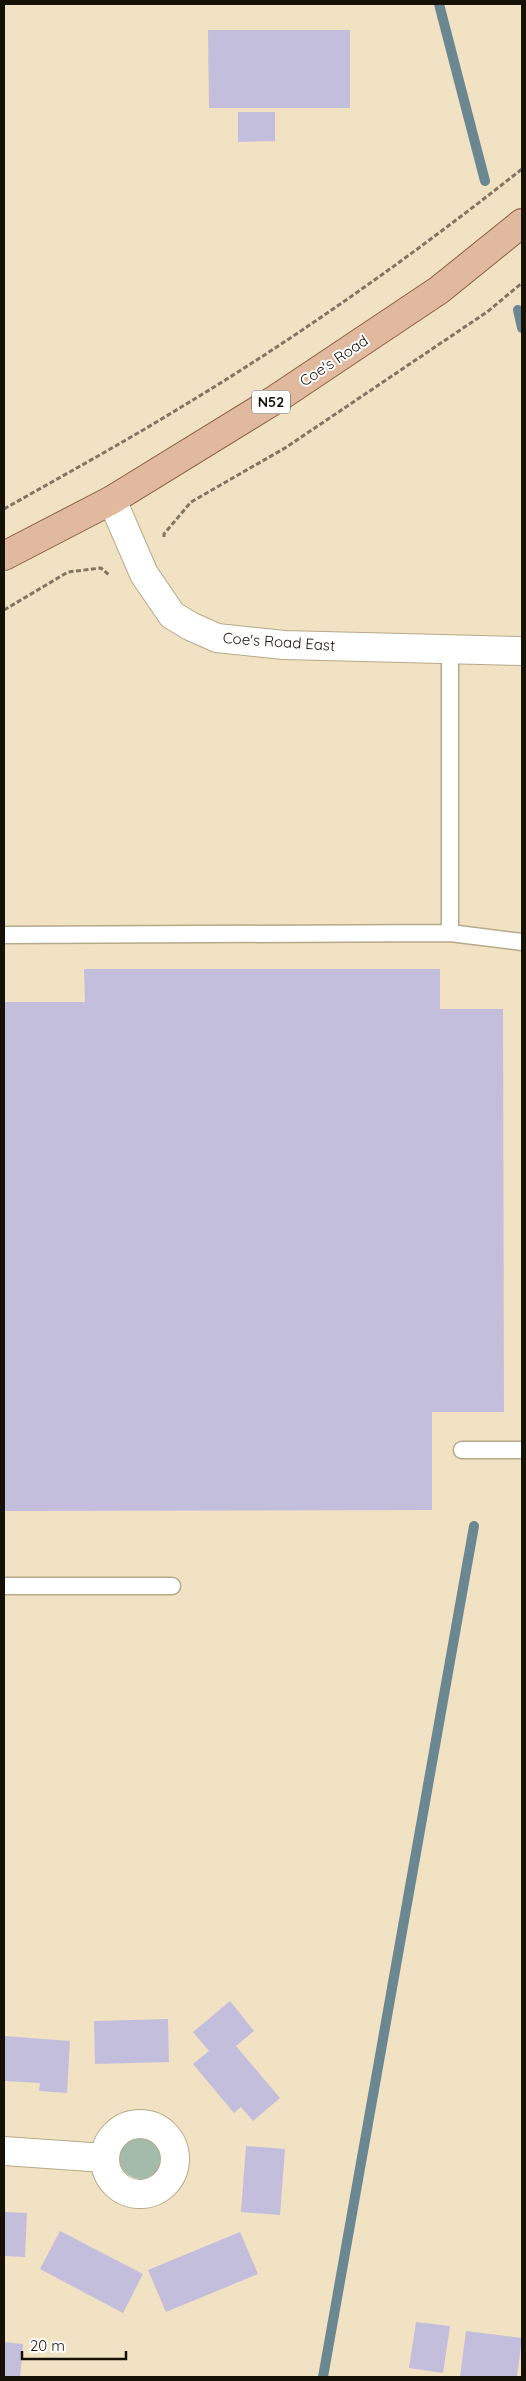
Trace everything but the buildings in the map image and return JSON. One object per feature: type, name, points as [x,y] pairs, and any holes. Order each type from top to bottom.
[{"type":"main road","name":"Coe's Road","points":[[4,556],[112,500],[276,399],[440,290],[522,223]]},
{"type":"street","name":"Coe's Road East","points":[[112,500],[144,574],[172,615],[190,626],[217,638],[284,645],[522,651]]},
{"type":"street","points":[[4,2151],[105,2158]]},
{"type":"lane","points":[[450,650],[450,933]]},
{"type":"lane","points":[[4,935],[450,933],[522,942]]},
{"type":"lane","points":[[462,1450],[522,1450]]},
{"type":"lane","points":[[4,1586],[172,1586]]},
{"type":"path","points":[[4,509],[178,409],[352,297],[441,234],[522,169]]},
{"type":"path","points":[[4,610],[68,572],[101,568],[119,585],[164,564],[164,534],[191,502],[294,442],[487,312],[522,283]]},
{"type":"green space","points":[[141,2135],[153,2139],[159,2145],[163,2157],[159,2169],[153,2175],[141,2179],[129,2175],[123,2169],[119,2157],[123,2145],[129,2139]]},
{"type":"waterway","points":[[439,4],[485,181]]},
{"type":"waterway","points":[[518,310],[522,328]]},
{"type":"waterway","points":[[323,2377],[474,1526]]}]
